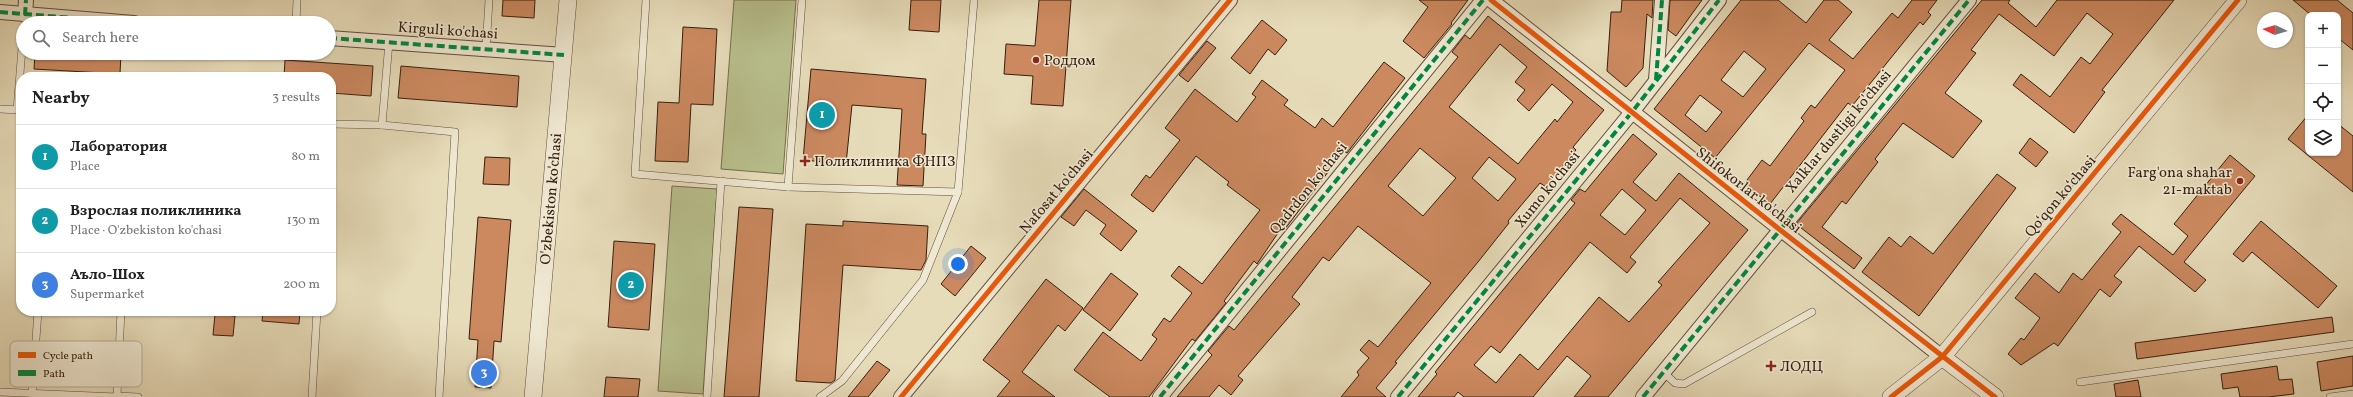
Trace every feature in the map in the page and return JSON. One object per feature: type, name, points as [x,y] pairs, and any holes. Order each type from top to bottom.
[{"type":"street","points":[[24,16],[26,0]]},
{"type":"street","name":"O'zbekiston ko'chasi","points":[[533,397],[568,0]]},
{"type":"street","name":"Nafosat ko'chasi","points":[[902,397],[1230,0]]},
{"type":"street","name":"Qadrdon koʻchasi","points":[[1160,397],[1483,0]]},
{"type":"street","name":"Shifokorlar ko'chasi","points":[[1491,0],[1779,229],[1995,397]]},
{"type":"street","points":[[1656,80],[1662,0]]},
{"type":"street","name":"Xumo ko'chasi","points":[[1398,397],[1632,112],[1719,0]]},
{"type":"street","name":"Xalklar dustligi ko'chasi","points":[[1643,397],[1779,229],[1969,0]]},
{"type":"street","name":"Qoʻqon koʻchasi","points":[[1891,397],[1942,357],[2238,0]]},
{"type":"street","points":[[0,12],[16,17]]},
{"type":"street","name":"Kirguli ko'chasi","points":[[336,38],[564,55]]},
{"type":"lane","points":[[296,16],[297,0]]},
{"type":"lane","points":[[486,49],[489,0]]},
{"type":"lane","points":[[646,0],[635,174],[788,187],[958,192]]},
{"type":"lane","points":[[788,187],[802,0]]},
{"type":"lane","points":[[820,397],[842,381],[923,280],[958,192],[974,0]]},
{"type":"lane","points":[[382,125],[388,42]]},
{"type":"lane","points":[[21,72],[22,60]]},
{"type":"lane","points":[[0,108],[16,110]]},
{"type":"lane","points":[[336,124],[382,125],[456,132],[440,397]]},
{"type":"lane","points":[[707,396],[721,182]]},
{"type":"lane","points":[[1663,372],[1676,383],[1684,384],[1812,312]]},
{"type":"lane","points":[[36,341],[38,316]]},
{"type":"lane","points":[[120,341],[121,316]]},
{"type":"lane","points":[[312,397],[317,316]]},
{"type":"lane","points":[[2080,382],[2353,344]]},
{"type":"lane","points":[[32,394],[33,387]]},
{"type":"lane","points":[[117,387],[117,397]]},
{"type":"lane","points":[[0,392],[138,397]]},
{"type":"lane","points":[[2330,397],[2353,394]]},
{"type":"green space","points":[[734,0],[796,0],[783,174],[721,169]]},
{"type":"green space","points":[[672,186],[717,189],[703,394],[658,391]]},
{"type":"building","points":[[503,0],[535,0],[534,18],[502,16]]},
{"type":"building","points":[[911,0],[941,0],[939,32],[909,30]]},
{"type":"building","name":"Роддом","points":[[1039,0],[1071,0],[1063,106],[1031,104],[1033,76],[1004,74],[1006,44],[1035,46]]},
{"type":"building","points":[[1419,0],[1468,0],[1451,23],[1452,24],[1424,58],[1403,41],[1428,7]]},
{"type":"building","points":[[1622,0],[1653,0],[1652,18],[1647,14],[1643,68],[1626,87],[1607,71],[1611,12],[1621,12]]},
{"type":"building","points":[[1670,0],[1702,0],[1676,36],[1668,30]]},
{"type":"building","points":[[1741,0],[1778,0],[1806,23],[1824,0],[1838,0],[1852,12],[1829,40],[1853,59],[1892,13],[1898,18],[1912,0],[1937,0],[1928,12],[1931,15],[1923,25],[1920,22],[1852,106],[1848,103],[1770,204],[1744,184],[1762,160],[1770,166],[1804,121],[1801,118],[1811,105],[1815,108],[1845,70],[1809,43],[1715,158],[1654,109]],"holes":[[[1744,51],[1766,69],[1743,97],[1721,80]],[[1700,95],[1722,112],[1706,132],[1685,115]]]},
{"type":"building","points":[[1982,0],[2010,0],[2008,3],[2036,27],[2057,0],[2174,0],[2102,90],[2105,92],[2074,133],[2013,85],[2021,74],[2050,97],[2081,57],[2090,64],[2113,34],[2087,13],[2054,56],[1999,14],[1971,50],[1976,53],[1945,93],[1982,121],[1953,158],[1903,123],[1875,159],[1878,162],[1846,204],[1842,201],[1822,227],[1862,258],[1854,269],[1796,224]]},
{"type":"building","points":[[2293,0],[2337,0],[2353,13],[2353,50],[2341,40],[2341,12],[2307,12]]},
{"type":"building","points":[[1488,16],[1604,110],[1573,147],[1576,150],[1546,187],[1540,183],[1508,221],[1509,223],[1478,262],[1395,362],[1397,363],[1376,388],[1386,397],[1341,397],[1359,375],[1357,372],[1369,358],[1360,350],[1369,340],[1378,347],[1431,283],[1358,226],[1329,261],[1323,257],[1292,297],[1300,304],[1238,376],[1243,380],[1231,395],[1219,385],[1209,397],[1177,397],[1212,355],[1208,351],[1229,326],[1234,330],[1458,57],[1452,52],[1465,35],[1470,39]],"holes":[[[1500,44],[1527,67],[1515,82],[1525,90],[1517,100],[1529,111],[1552,84],[1573,102],[1557,122],[1555,119],[1518,164],[1449,107]],[[1420,148],[1456,178],[1423,216],[1388,186]],[[1489,157],[1516,179],[1498,201],[1472,178]]]},
{"type":"building","points":[[1262,20],[1287,40],[1275,55],[1268,49],[1250,74],[1231,58]]},
{"type":"building","points":[[683,27],[717,29],[713,105],[691,104],[688,162],[655,161],[658,102],[679,103]]},
{"type":"building","points":[[1207,41],[1216,48],[1188,82],[1179,75]]},
{"type":"building","points":[[35,60],[121,60],[120,72],[86,72],[34,69]]},
{"type":"building","points":[[285,60],[373,66],[371,96],[336,93],[336,72],[284,72]]},
{"type":"building","points":[[1384,62],[1405,78],[1347,153],[1344,151],[1285,229],[1282,227],[1257,264],[1254,261],[1224,301],[1226,303],[1195,341],[1192,339],[1149,397],[1110,397],[1074,370],[1103,332],[1141,361],[1157,339],[1152,335],[1164,318],[1170,322],[1192,293],[1171,276],[1179,266],[1202,284],[1260,210],[1227,185],[1229,182],[1196,156],[1153,212],[1131,195],[1146,175],[1150,178],[1180,140],[1165,128],[1195,89],[1237,122],[1256,97],[1252,94],[1262,80],[1288,100],[1284,105],[1315,128],[1322,118],[1333,127]]},
{"type":"building","points":[[401,66],[519,76],[517,107],[398,98]]},
{"type":"building","points":[[811,69],[926,79],[922,134],[926,134],[923,186],[897,185],[902,109],[852,105],[846,164],[803,160]]},
{"type":"building","points":[[2305,119],[2305,153],[2288,139]]},
{"type":"building","points":[[2341,126],[2353,136],[2353,192],[2309,156],[2341,156]]},
{"type":"building","points":[[1633,134],[1657,154],[1633,182],[1656,201],[1679,173],[1748,230],[1608,397],[1574,397],[1591,376],[1567,356],[1533,397],[1464,397],[1458,392],[1454,397],[1418,397],[1437,374],[1435,372],[1575,203],[1571,200],[1580,189],[1585,192]],"holes":[[[1622,189],[1646,210],[1625,235],[1600,215]],[[1680,198],[1710,223],[1658,282],[1662,285],[1629,322],[1599,297],[1538,370],[1520,354],[1496,383],[1474,365],[1491,346],[1500,353],[1590,242],[1627,273],[1636,262],[1630,257]]]},
{"type":"building","points":[[2030,138],[2048,152],[2036,167],[2019,153]]},
{"type":"building","points":[[2230,155],[2255,176],[2184,262],[2206,280],[2195,292],[2139,246],[2114,276],[2122,282],[2110,297],[2100,289],[2058,346],[2054,343],[2021,365],[2008,354],[2021,338],[2024,340],[2040,318],[2015,298],[2035,273],[2059,293],[2073,273],[2082,280],[2121,232],[2112,224],[2121,214],[2173,255],[2188,236],[2174,224]]},
{"type":"building","points":[[485,157],[510,158],[509,185],[483,184]]},
{"type":"building","points":[[1997,174],[2016,188],[1919,316],[1862,272],[1889,237],[1901,247],[1910,236],[1933,254]]},
{"type":"building","points":[[1084,189],[1137,231],[1121,251],[1100,234],[1106,225],[1086,210],[1074,226],[1061,217]]},
{"type":"building","points":[[739,207],[773,209],[759,397],[724,397]]},
{"type":"building","points":[[478,217],[511,220],[501,342],[494,341],[491,388],[475,387],[478,340],[469,339]]},
{"type":"building","points":[[843,221],[928,226],[926,260],[921,270],[843,265],[835,380],[831,383],[796,381],[806,224],[843,226]]},
{"type":"building","points":[[2261,221],[2337,286],[2318,308],[2252,252],[2243,262],[2233,254]]},
{"type":"building","points":[[614,241],[655,244],[649,330],[608,327]]},
{"type":"building","points":[[971,246],[986,258],[955,296],[941,284]]},
{"type":"building","points":[[1111,273],[1138,294],[1110,331],[1083,310]]},
{"type":"building","points":[[1046,279],[1083,308],[1065,331],[1058,325],[1022,372],[1055,397],[997,397],[1010,381],[983,360]]},
{"type":"building","points":[[215,316],[235,316],[233,336],[213,335]]},
{"type":"building","points":[[262,316],[300,316],[299,324],[262,321]]},
{"type":"building","points":[[2332,317],[2334,332],[2137,359],[2135,343]]},
{"type":"building","points":[[2353,356],[2353,386],[2321,391],[2317,362]]},
{"type":"building","points":[[877,361],[890,370],[868,397],[848,397]]},
{"type":"building","points":[[2277,366],[2279,380],[2292,379],[2294,394],[2268,397],[2240,397],[2238,387],[2223,389],[2221,374]]},
{"type":"building","points":[[606,377],[640,379],[638,397],[604,397]]},
{"type":"building","points":[[2138,380],[2141,397],[2116,397],[2114,384]]},
{"type":"marked path","points":[[25,15],[26,0]]},
{"type":"marked path","points":[[1160,397],[1483,0]]},
{"type":"marked path","points":[[1656,80],[1662,0]]},
{"type":"marked path","points":[[1398,397],[1632,112],[1719,0]]},
{"type":"marked path","points":[[1643,397],[1969,0]]},
{"type":"marked path","points":[[0,12],[49,16]]},
{"type":"marked path","points":[[336,39],[564,55]]},
{"type":"cycle path","points":[[901,397],[1230,0]]},
{"type":"cycle path","points":[[1491,0],[1779,229],[1995,397]]},
{"type":"cycle path","points":[[1891,397],[1942,357],[2238,0]]},
{"type":"place","name":"Роддом","points":[[1036,60]]},
{"type":"place","name":"Лаборатория","points":[[822,115]]},
{"type":"place","name":"Поликлиника ФНПЗ","points":[[805,161]]},
{"type":"place","name":"Farg'ona shahar 21-maktab","points":[[2240,181]]},
{"type":"place","name":"Взрослая поликлиника","points":[[631,285]]},
{"type":"place","name":"ЛОДЦ","points":[[1771,366]]},
{"type":"place","name":"Аъло-Шох","points":[[484,373]]}]
